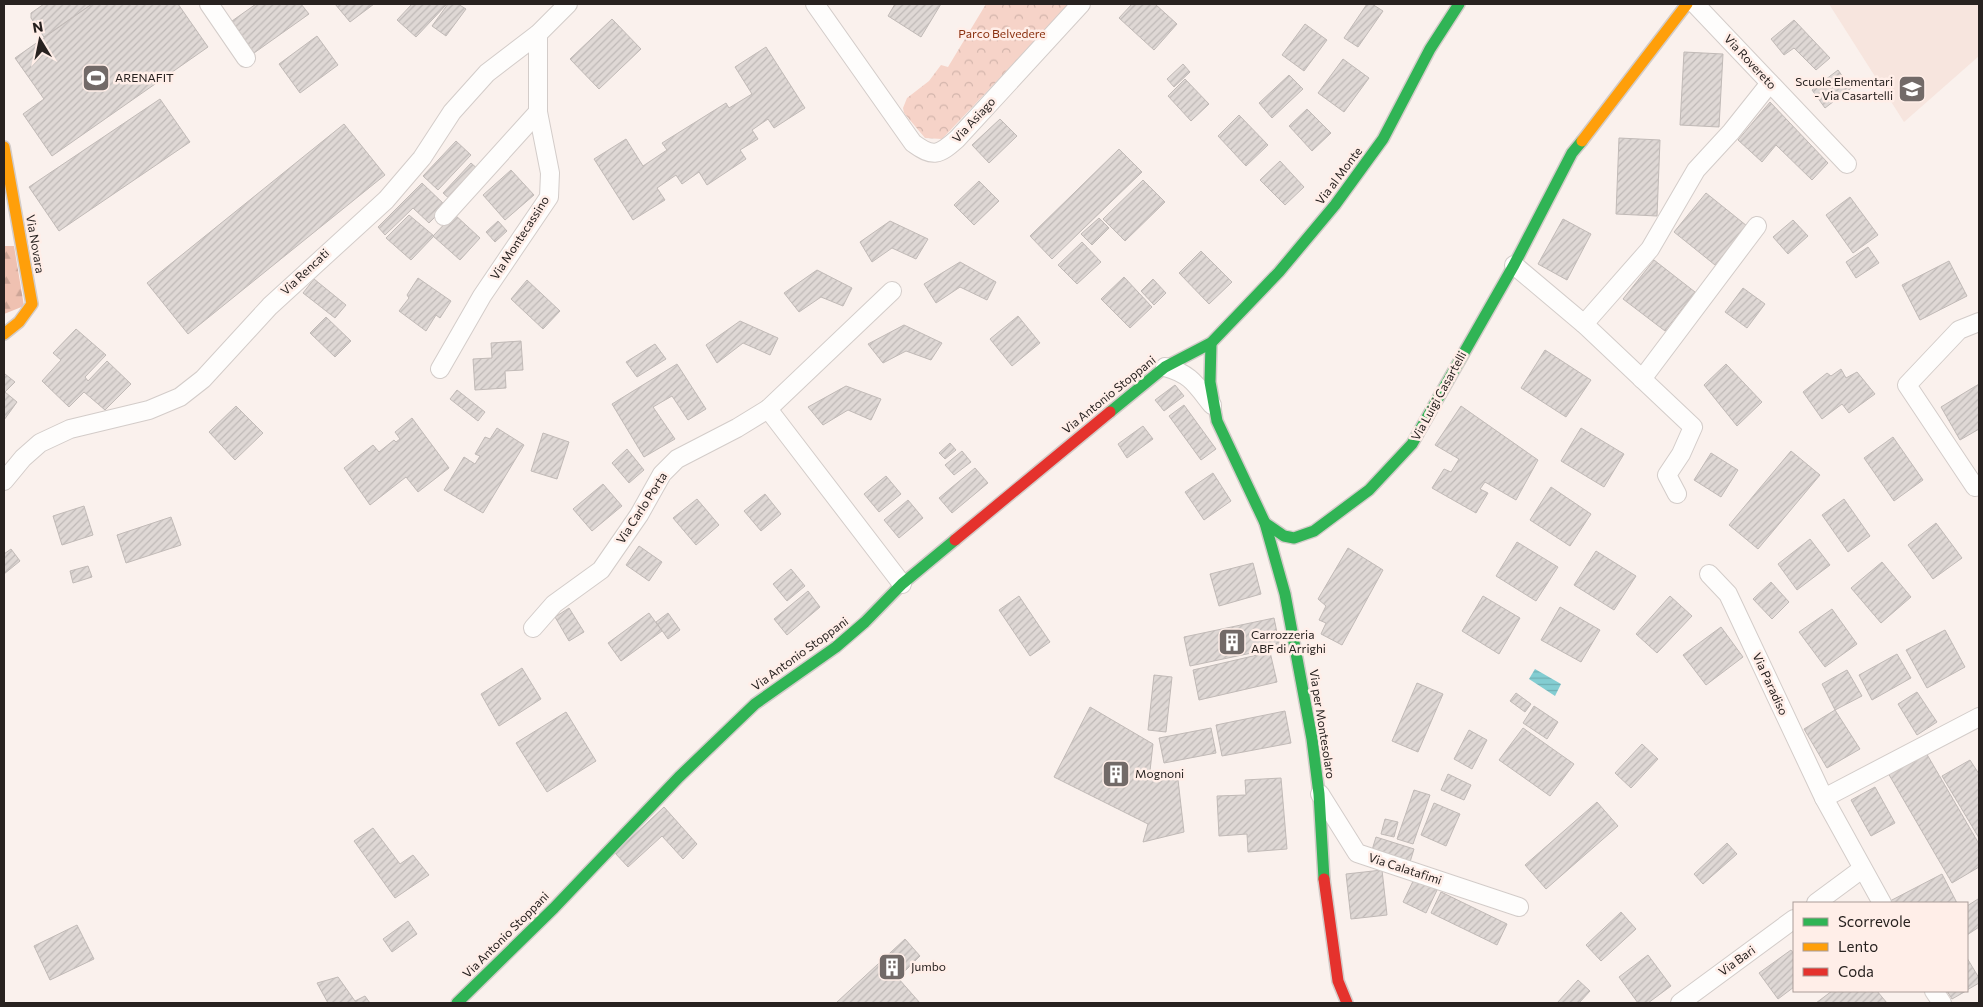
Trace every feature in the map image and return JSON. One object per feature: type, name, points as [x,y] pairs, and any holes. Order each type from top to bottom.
[{"type":"street","points":[[209,4],[246,58]]},
{"type":"street","name":"Via Rencati","points":[[4,481],[23,458],[40,443],[70,429],[149,410],[180,397],[203,379],[270,306],[386,200],[422,158],[452,112],[487,73],[538,34],[568,4]]},
{"type":"street","name":"Via Asiago","points":[[815,4],[912,143],[926,153],[942,152],[957,139],[1081,4]]},
{"type":"street","name":"Via al Monte","points":[[1211,342],[1279,272],[1335,205],[1383,139],[1430,49],[1459,4]]},
{"type":"street","name":"Via Luigi Casartelli","points":[[1294,548],[1305,535],[1314,531],[1369,490],[1412,444],[1514,265],[1572,152],[1687,4]]},
{"type":"street","name":"Via Rovereto","points":[[1695,4],[1847,164]]},
{"type":"street","name":"Via Montecassino","points":[[440,369],[482,296],[550,197],[550,173],[538,112],[538,34]]},
{"type":"street","points":[[1584,324],[1650,249],[1696,170],[1731,132],[1770,83]]},
{"type":"street","points":[[444,216],[538,112]]},
{"type":"street","name":"Via Novara","points":[[4,147],[32,304],[20,322],[4,334]]},
{"type":"street","points":[[1642,379],[1757,226]]},
{"type":"street","points":[[1514,265],[1584,324],[1692,427],[1681,454],[1667,475],[1677,494]]},
{"type":"street","name":"Via Carlo Porta","points":[[534,628],[554,604],[601,570],[639,515],[662,474],[677,459],[737,428],[768,409],[892,291]]},
{"type":"street","points":[[1976,487],[1907,385],[1959,330],[1979,322]]},
{"type":"street","name":"Via Antonio Stoppani","points":[[457,1003],[554,908],[679,777],[755,704],[836,647],[865,622],[902,584],[1165,367],[1211,342]]},
{"type":"street","name":"Via per Montesolaro","points":[[1211,342],[1208,375],[1212,405],[1217,421],[1265,523],[1285,594],[1312,739],[1319,794],[1323,872],[1338,982],[1347,1003]]},
{"type":"street","points":[[1165,367],[1180,371],[1188,376],[1212,405]]},
{"type":"street","points":[[768,409],[902,584]]},
{"type":"street","points":[[1265,523],[1284,536],[1294,538],[1305,535]]},
{"type":"street","points":[[1285,594],[1288,569]]},
{"type":"street","name":"Via Paradiso","points":[[1710,574],[1728,594],[1824,798],[1881,902]]},
{"type":"street","points":[[1824,798],[1979,717]]},
{"type":"street","name":"Via Calatafimi","points":[[1319,794],[1357,853],[1519,907]]},
{"type":"street","points":[[1817,902],[1862,869]]},
{"type":"street","name":"Via Bari","points":[[1680,1003],[1793,920]]},
{"type":"street","points":[[1935,992],[1942,1003]]},
{"type":"shaded area","name":"Scuole Elementari - Via Casartelli","points":[[1829,4],[1979,4],[1979,56],[1904,122]]},
{"type":"green space","name":"Parco Belvedere","points":[[986,4],[1070,4],[942,139],[925,138],[904,113],[903,108],[907,98],[929,81],[941,65],[948,67]]},
{"type":"green space","points":[[4,246],[14,246],[24,306],[4,314]]},
{"type":"water","points":[[1535,669],[1561,684],[1555,696],[1529,679]]},
{"type":"building","points":[[44,4],[92,4],[44,37],[31,18],[31,13]]},
{"type":"building","name":"ARENAFIT","points":[[92,4],[178,4],[208,47],[52,156],[23,114],[44,99],[15,58]]},
{"type":"building","points":[[256,4],[301,4],[309,14],[254,53],[232,21]]},
{"type":"building","points":[[335,4],[374,4],[350,22]]},
{"type":"building","points":[[412,4],[447,4],[416,37],[397,20]]},
{"type":"building","points":[[448,4],[458,4],[466,9],[446,36],[432,26]]},
{"type":"building","points":[[895,4],[941,4],[921,37],[888,16]]},
{"type":"building","points":[[1132,4],[1155,4],[1177,24],[1154,50],[1119,18]]},
{"type":"building","points":[[1367,4],[1372,4],[1383,11],[1358,47],[1344,38]]},
{"type":"building","points":[[612,19],[641,49],[599,89],[570,59]]},
{"type":"building","points":[[1794,20],[1830,58],[1816,70],[1794,48],[1784,55],[1771,39]]},
{"type":"building","points":[[1305,24],[1327,40],[1304,71],[1282,55]]},
{"type":"building","points":[[317,36],[338,65],[300,93],[279,64]]},
{"type":"building","points":[[766,47],[805,108],[774,128],[768,119],[752,130],[758,139],[740,150],[746,159],[707,185],[699,172],[682,184],[676,175],[657,188],[665,200],[633,220],[594,159],[626,139],[643,166],[667,150],[662,143],[726,103],[729,108],[752,94],[735,67]]},
{"type":"building","points":[[1684,52],[1723,54],[1719,127],[1680,125]]},
{"type":"building","points":[[1343,59],[1369,78],[1344,112],[1318,93]]},
{"type":"building","points":[[1183,64],[1190,72],[1174,87],[1167,79]]},
{"type":"building","points":[[1838,70],[1851,88],[1825,108],[1812,90]]},
{"type":"building","points":[[1289,75],[1303,89],[1272,118],[1259,103]]},
{"type":"building","points":[[1185,79],[1209,104],[1191,121],[1168,96]]},
{"type":"building","points":[[160,99],[190,142],[59,231],[29,187]]},
{"type":"building","points":[[1770,102],[1828,163],[1812,180],[1776,145],[1762,162],[1738,140]]},
{"type":"building","points":[[1307,109],[1331,133],[1312,151],[1289,126]]},
{"type":"building","points":[[1239,115],[1268,145],[1246,166],[1218,136]]},
{"type":"building","points":[[1000,119],[1017,136],[989,163],[972,145]]},
{"type":"building","points":[[344,124],[385,175],[188,334],[147,283]]},
{"type":"building","points":[[1619,138],[1660,140],[1657,216],[1616,214]]},
{"type":"building","points":[[456,141],[471,155],[438,190],[423,176]]},
{"type":"building","points":[[1119,149],[1142,172],[1052,259],[1030,236]]},
{"type":"building","points":[[1280,161],[1304,187],[1285,205],[1260,180]]},
{"type":"building","points":[[471,163],[480,171],[452,201],[443,193]]},
{"type":"building","points":[[511,170],[534,195],[505,220],[483,195]]},
{"type":"building","points":[[1143,180],[1165,202],[1125,241],[1103,219]]},
{"type":"building","points":[[979,181],[999,201],[974,225],[954,205]]},
{"type":"building","points":[[422,183],[446,206],[429,223],[413,208],[385,235],[378,227]]},
{"type":"building","points":[[1706,193],[1747,226],[1715,265],[1674,232]]},
{"type":"building","points":[[1850,197],[1878,235],[1853,253],[1826,215]]},
{"type":"building","points":[[454,214],[480,238],[460,260],[433,236]]},
{"type":"building","points":[[409,215],[434,236],[411,260],[386,238]]},
{"type":"building","points":[[1099,218],[1109,228],[1092,245],[1081,234]]},
{"type":"building","points":[[1563,219],[1591,234],[1567,280],[1538,264]]},
{"type":"building","points":[[1793,220],[1808,236],[1788,254],[1773,237]]},
{"type":"building","points":[[498,221],[507,231],[495,242],[486,232]]},
{"type":"building","points":[[890,221],[928,239],[916,259],[892,248],[872,262],[860,242]]},
{"type":"building","points":[[1082,242],[1101,262],[1077,284],[1058,265]]},
{"type":"building","points":[[1868,247],[1879,263],[1856,278],[1846,262]]},
{"type":"building","points":[[1201,251],[1232,282],[1209,304],[1179,273]]},
{"type":"building","points":[[1654,260],[1695,292],[1665,331],[1623,299]]},
{"type":"building","points":[[1949,261],[1967,296],[1920,320],[1902,285]]},
{"type":"building","points":[[960,262],[996,282],[987,300],[960,287],[936,303],[924,284]]},
{"type":"building","points":[[817,270],[852,288],[843,306],[821,297],[799,312],[784,293]]},
{"type":"building","points":[[1124,277],[1152,307],[1130,328],[1101,299]]},
{"type":"building","points":[[418,278],[451,301],[440,318],[436,315],[426,331],[399,311],[409,298],[407,295]]},
{"type":"building","points":[[314,279],[346,305],[335,318],[303,293]]},
{"type":"building","points":[[1153,279],[1166,293],[1154,305],[1141,291]]},
{"type":"building","points":[[527,280],[560,311],[543,329],[511,299]]},
{"type":"building","points":[[1743,288],[1765,304],[1747,328],[1725,312]]},
{"type":"building","points":[[1018,316],[1040,343],[1012,366],[990,339]]},
{"type":"building","points":[[326,317],[351,341],[335,357],[310,333]]},
{"type":"building","points":[[740,321],[778,338],[770,355],[743,343],[717,363],[706,345]]},
{"type":"building","points":[[904,325],[942,343],[931,360],[906,351],[883,363],[868,344]]},
{"type":"building","points":[[76,329],[106,355],[85,377],[88,381],[107,361],[131,384],[105,410],[84,392],[69,407],[42,381],[61,360],[53,353]]},
{"type":"building","points":[[521,341],[523,370],[505,371],[506,388],[475,390],[473,359],[492,358],[491,343]]},
{"type":"building","points":[[655,344],[666,359],[637,377],[626,362]]},
{"type":"building","points":[[1545,350],[1591,380],[1566,417],[1521,388]]},
{"type":"building","points":[[677,364],[706,409],[688,420],[672,396],[653,407],[675,439],[644,457],[612,404]]},
{"type":"building","points":[[1726,364],[1762,402],[1737,426],[1704,385]]},
{"type":"building","points":[[1841,369],[1846,378],[1857,372],[1875,394],[1849,413],[1842,404],[1822,419],[1803,392],[1827,373],[1831,376]]},
{"type":"building","points":[[5,374],[15,382],[5,392],[17,402],[4,420],[4,376]]},
{"type":"building","points":[[1979,384],[1979,429],[1960,440],[1941,407]]},
{"type":"building","points":[[1175,385],[1184,396],[1164,411],[1155,400]]},
{"type":"building","points":[[846,386],[881,399],[871,420],[848,410],[823,425],[808,407]]},
{"type":"building","points":[[457,390],[485,412],[478,421],[450,399]]},
{"type":"building","points":[[1184,405],[1216,449],[1201,460],[1169,416]]},
{"type":"building","points":[[236,406],[263,433],[235,460],[209,432]]},
{"type":"building","points":[[1461,406],[1538,460],[1516,500],[1485,482],[1480,489],[1488,493],[1476,513],[1432,488],[1444,469],[1451,472],[1459,459],[1435,445]]},
{"type":"building","points":[[412,418],[449,468],[418,492],[406,477],[370,505],[344,468],[373,445],[379,452],[394,440],[396,442],[400,439],[395,432]]},
{"type":"building","points":[[1143,426],[1153,439],[1127,458],[1118,444]]},
{"type":"building","points":[[497,428],[524,445],[483,513],[444,490],[464,457],[475,464],[480,456],[475,454],[485,437],[490,439]]},
{"type":"building","points":[[1581,428],[1624,454],[1604,487],[1561,461]]},
{"type":"building","points":[[543,433],[569,442],[557,479],[531,471]]},
{"type":"building","points":[[1893,437],[1923,480],[1894,501],[1864,458]]},
{"type":"building","points":[[950,443],[956,450],[945,459],[939,453]]},
{"type":"building","points":[[627,449],[644,470],[629,483],[612,463]]},
{"type":"building","points":[[962,451],[971,462],[954,475],[945,465]]},
{"type":"building","points":[[1791,451],[1820,475],[1758,549],[1729,525]]},
{"type":"building","points":[[1711,453],[1738,470],[1721,497],[1694,480]]},
{"type":"building","points":[[975,468],[988,483],[952,513],[939,498]]},
{"type":"building","points":[[1213,473],[1231,501],[1204,520],[1185,492]]},
{"type":"building","points":[[886,476],[901,494],[879,512],[864,494]]},
{"type":"building","points":[[603,484],[622,506],[592,531],[573,509]]},
{"type":"building","points":[[1551,487],[1591,514],[1570,546],[1530,520]]},
{"type":"building","points":[[765,494],[781,514],[761,531],[744,511]]},
{"type":"building","points":[[697,499],[719,525],[696,545],[673,518]]},
{"type":"building","points":[[1844,499],[1870,536],[1848,552],[1822,515]]},
{"type":"building","points":[[908,500],[923,518],[899,538],[884,520]]},
{"type":"building","points":[[84,506],[93,535],[62,545],[53,516]]},
{"type":"building","points":[[171,517],[181,545],[126,563],[117,535]]},
{"type":"building","points":[[1936,523],[1962,558],[1933,579],[1908,545]]},
{"type":"building","points":[[1810,539],[1830,565],[1797,590],[1778,564]]},
{"type":"building","points":[[1517,542],[1558,567],[1536,601],[1496,576]]},
{"type":"building","points":[[639,546],[662,562],[649,581],[626,565]]},
{"type":"building","points":[[1348,548],[1383,570],[1342,645],[1321,634],[1326,623],[1319,620],[1326,606],[1318,599]]},
{"type":"building","points":[[11,549],[20,561],[4,574],[4,554]]},
{"type":"building","points":[[1596,551],[1636,576],[1614,610],[1574,585]]},
{"type":"building","points":[[1882,562],[1911,597],[1881,623],[1851,588]]},
{"type":"building","points":[[1253,563],[1261,594],[1219,606],[1210,574]]},
{"type":"building","points":[[88,566],[92,577],[73,583],[70,571]]},
{"type":"building","points":[[791,569],[805,586],[787,601],[773,584]]},
{"type":"building","points":[[1771,582],[1789,602],[1772,619],[1753,599]]},
{"type":"building","points":[[808,591],[820,607],[787,635],[774,619]]},
{"type":"building","points":[[1019,596],[1050,642],[1030,656],[999,610]]},
{"type":"building","points":[[1483,596],[1520,618],[1499,654],[1462,631]]},
{"type":"building","points":[[1670,596],[1692,616],[1657,653],[1636,634]]},
{"type":"building","points":[[1560,607],[1600,630],[1581,662],[1541,640]]},
{"type":"building","points":[[569,608],[584,632],[569,641],[555,617]]},
{"type":"building","points":[[1832,609],[1857,644],[1825,667],[1799,632]]},
{"type":"building","points":[[649,613],[662,631],[621,661],[608,643]]},
{"type":"building","points":[[668,613],[680,630],[668,639],[656,622]]},
{"type":"building","name":"Carrozzeria ABF di Arrighi","points":[[1274,618],[1280,647],[1190,666],[1184,637]]},
{"type":"building","points":[[1721,627],[1743,657],[1706,685],[1683,655]]},
{"type":"building","points":[[1945,630],[1965,667],[1927,688],[1906,650]]},
{"type":"building","points":[[1270,652],[1277,682],[1199,700],[1193,670]]},
{"type":"building","points":[[1897,654],[1911,678],[1872,700],[1859,675]]},
{"type":"building","points":[[522,668],[541,699],[499,726],[481,694]]},
{"type":"building","points":[[1847,670],[1862,696],[1835,710],[1822,684]]},
{"type":"building","points":[[1154,675],[1172,677],[1166,732],[1148,730]]},
{"type":"building","points":[[1417,683],[1443,694],[1418,752],[1392,741]]},
{"type":"building","points":[[1917,692],[1937,722],[1917,735],[1898,704]]},
{"type":"building","points":[[1516,693],[1531,704],[1525,712],[1510,701]]},
{"type":"building","points":[[1534,706],[1558,722],[1547,739],[1523,723]]},
{"type":"building","name":"Mognoni","points":[[1090,707],[1153,744],[1150,771],[1177,771],[1184,832],[1143,842],[1148,824],[1054,777]]},
{"type":"building","points":[[1835,710],[1860,749],[1827,768],[1804,729]]},
{"type":"building","points":[[1285,711],[1291,743],[1222,756],[1216,725]]},
{"type":"building","points":[[566,712],[596,761],[547,792],[516,743]]},
{"type":"building","points":[[1211,728],[1216,753],[1164,763],[1159,738]]},
{"type":"building","points":[[1523,728],[1574,764],[1550,796],[1499,760]]},
{"type":"building","points":[[1469,730],[1487,740],[1472,769],[1454,759]]},
{"type":"building","points":[[1642,744],[1658,759],[1631,788],[1615,773]]},
{"type":"building","points":[[1925,751],[1979,844],[1979,867],[1952,883],[1888,773]]},
{"type":"building","points":[[1970,760],[1979,774],[1979,838],[1942,776]]},
{"type":"building","points":[[1448,774],[1471,785],[1464,800],[1441,790]]},
{"type":"building","points":[[1281,778],[1287,849],[1248,852],[1247,834],[1219,836],[1217,796],[1246,795],[1245,780]]},
{"type":"building","points":[[1875,787],[1895,823],[1871,836],[1851,800]]},
{"type":"building","points":[[1414,790],[1430,795],[1413,844],[1397,839]]},
{"type":"building","points":[[1597,802],[1618,826],[1546,889],[1525,865]]},
{"type":"building","points":[[1434,803],[1460,814],[1446,846],[1421,835]]},
{"type":"building","points":[[664,807],[697,844],[683,859],[662,836],[628,867],[615,853]]},
{"type":"building","points":[[1385,819],[1398,822],[1394,837],[1381,834]]},
{"type":"building","points":[[373,828],[400,864],[413,855],[429,875],[395,898],[354,841]]},
{"type":"building","points":[[1376,837],[1414,849],[1410,862],[1372,850]]},
{"type":"building","points":[[1727,843],[1737,854],[1703,884],[1694,874]]},
{"type":"building","points":[[1382,870],[1387,915],[1351,919],[1346,874]]},
{"type":"building","points":[[1942,874],[1956,902],[1890,902]]},
{"type":"building","points":[[1415,877],[1438,888],[1426,913],[1403,902]]},
{"type":"building","points":[[1441,892],[1507,924],[1497,945],[1431,913]]},
{"type":"building","points":[[1978,899],[1979,927],[1968,934],[1968,905]]},
{"type":"building","points":[[1621,912],[1636,929],[1601,961],[1586,945]]},
{"type":"building","points":[[408,921],[417,934],[392,952],[383,939]]},
{"type":"building","points":[[77,925],[94,959],[50,980],[34,946]]},
{"type":"building","name":"Jumbo","points":[[905,939],[920,956],[898,978],[920,1003],[836,1003]]},
{"type":"building","points":[[1791,950],[1793,953],[1793,988],[1778,999],[1759,973]]},
{"type":"building","points":[[1648,955],[1671,986],[1648,1003],[1638,1003],[1619,977]]},
{"type":"building","points":[[1968,960],[1979,978],[1979,983],[1968,989]]},
{"type":"building","points":[[338,977],[355,1001],[365,996],[370,1003],[328,1003],[317,983]]},
{"type":"building","points":[[1578,980],[1590,991],[1579,1003],[1557,1003]]},
{"type":"building","points":[[1831,992],[1878,992],[1887,1003],[1816,1003]]},
{"type":"building","points":[[1948,992],[1964,992],[1952,999]]},
{"type":"traffic: fast","points":[[1110,412],[1165,367],[1211,343],[1279,272],[1335,205],[1383,139],[1430,49],[1459,4]]},
{"type":"traffic: fast","points":[[1265,523],[1284,536],[1294,538],[1314,531],[1369,490],[1412,444],[1514,265],[1572,153],[1582,141]]},
{"type":"traffic: fast","points":[[1211,343],[1210,382],[1217,421],[1265,523],[1285,594],[1312,739],[1319,794],[1324,879]]},
{"type":"traffic: fast","points":[[457,1003],[554,908],[679,777],[755,704],[836,647],[865,622],[902,584],[955,540]]},
{"type":"traffic: slow","points":[[1582,141],[1687,4]]},
{"type":"traffic: slow","points":[[4,147],[32,304],[19,322],[4,334]]},
{"type":"traffic: jam","points":[[955,540],[1110,412]]},
{"type":"traffic: jam","points":[[1324,879],[1338,981],[1347,1003]]},
{"type":"place","name":"ARENAFIT","points":[[96,78]]},
{"type":"place","name":"Scuole Elementari - Via Casartelli","points":[[1912,89]]},
{"type":"place","name":"Carrozzeria ABF di Arrighi","points":[[1232,642]]},
{"type":"place","name":"Mognoni","points":[[1116,774]]},
{"type":"place","name":"Jumbo","points":[[892,967]]}]
